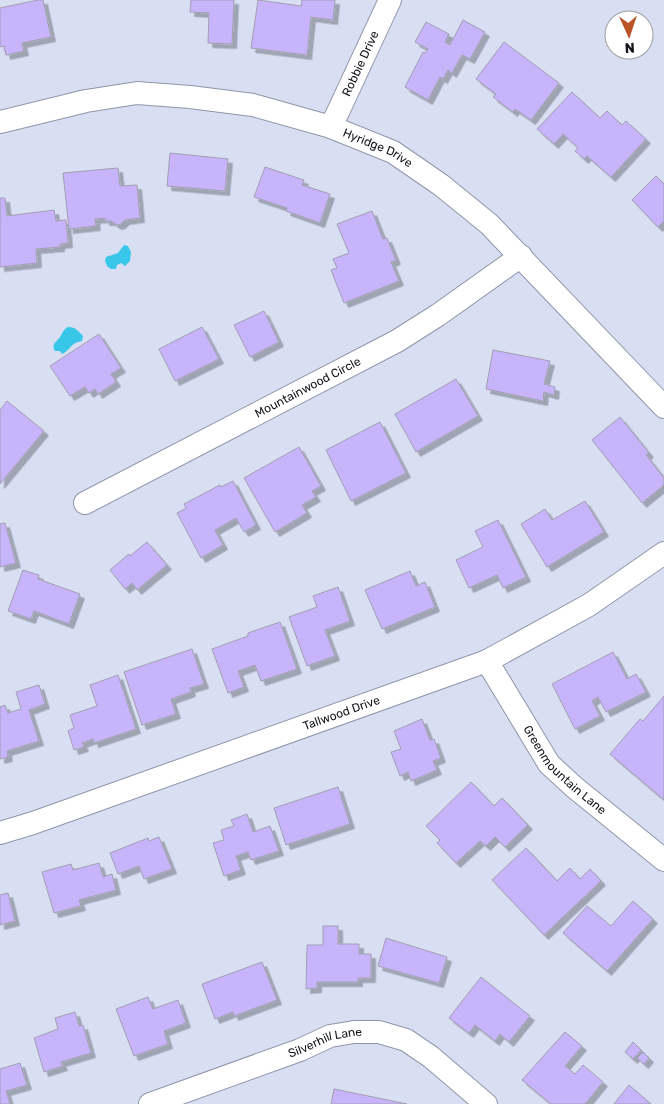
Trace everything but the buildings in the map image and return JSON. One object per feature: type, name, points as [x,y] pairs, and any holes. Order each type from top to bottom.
[{"type":"street","name":"Robbie Drive","points":[[331,126],[390,0]]},
{"type":"street","name":"Hyridge Drive","points":[[0,122],[86,101],[137,93],[190,97],[253,105],[331,126],[393,152],[442,185],[489,224],[664,407]]},
{"type":"street","name":"Mountainwood Circle","points":[[85,503],[397,341],[438,315],[521,256]]},
{"type":"street","name":"Tallwood Drive","points":[[0,833],[33,823],[487,661],[589,606],[664,553]]},
{"type":"street","name":"Greenmountain Lane","points":[[487,661],[549,764],[574,787],[664,860]]},
{"type":"street","name":"Silverhill Lane","points":[[150,1104],[300,1050],[330,1036],[354,1032],[379,1032],[406,1040],[431,1057],[486,1104]]},
{"type":"water","points":[[124,245],[128,246],[131,252],[130,261],[125,266],[121,263],[117,265],[116,269],[111,269],[107,266],[106,257],[118,253]]},
{"type":"water","points":[[68,327],[78,331],[83,336],[82,341],[75,343],[62,354],[60,351],[55,351],[54,345]]}]
